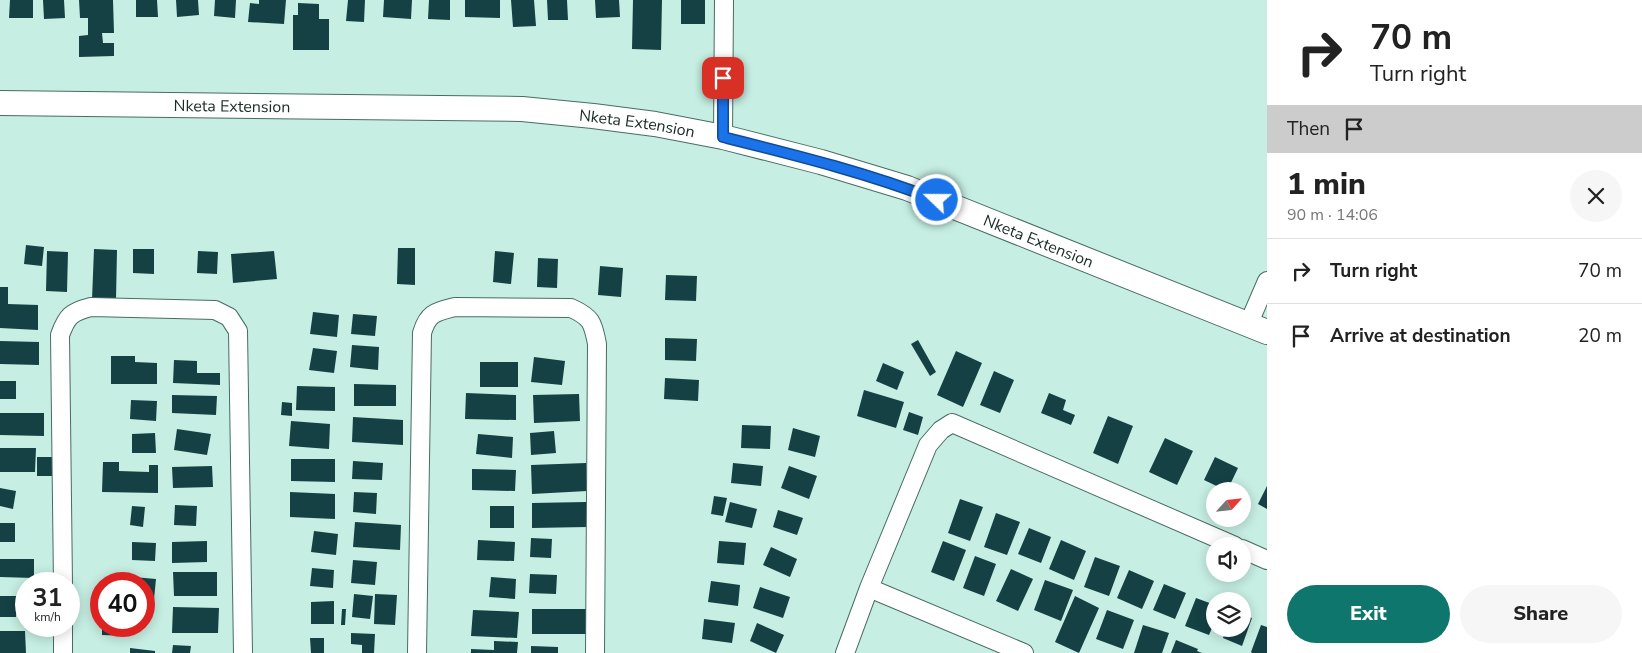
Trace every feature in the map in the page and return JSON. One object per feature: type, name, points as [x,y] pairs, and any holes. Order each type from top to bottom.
[{"type":"street","points":[[723,137],[724,0]]},
{"type":"street","name":"Nketa Extension","points":[[0,103],[522,109],[646,122],[723,137],[821,162],[906,188],[1258,328]]},
{"type":"street","points":[[1258,328],[1267,281]]},
{"type":"street","points":[[63,572],[60,335],[65,321],[76,311],[91,307],[216,310],[229,317],[238,331],[243,653]]},
{"type":"street","points":[[417,653],[422,333],[426,319],[437,311],[455,307],[571,308],[584,314],[594,326],[597,344],[595,653]]},
{"type":"street","points":[[845,653],[869,588],[928,445],[940,430],[952,423],[1214,537]]},
{"type":"street","points":[[1251,553],[1267,560]]},
{"type":"street","points":[[869,588],[1024,653]]},
{"type":"street","points":[[63,637],[63,653]]},
{"type":"building","points":[[10,0],[33,0],[33,18],[9,18]]},
{"type":"building","points":[[43,0],[64,0],[65,18],[44,19]]},
{"type":"building","points":[[79,0],[113,0],[114,33],[102,33],[103,43],[114,43],[114,56],[79,57],[79,36],[88,35],[88,18],[80,18]]},
{"type":"building","points":[[136,0],[157,0],[158,17],[136,17]]},
{"type":"building","points":[[176,0],[198,0],[199,15],[177,17]]},
{"type":"building","points":[[215,0],[236,0],[235,18],[214,16]]},
{"type":"building","points":[[259,0],[286,0],[284,24],[248,22],[250,3],[259,4]]},
{"type":"building","points":[[348,0],[365,0],[364,22],[346,21]]},
{"type":"building","points":[[384,0],[412,0],[411,19],[383,17]]},
{"type":"building","points":[[429,0],[450,0],[450,20],[428,19]]},
{"type":"building","points":[[465,0],[500,0],[500,18],[465,17]]},
{"type":"building","points":[[511,0],[534,0],[536,26],[513,27]]},
{"type":"building","points":[[547,0],[567,0],[568,20],[548,20]]},
{"type":"building","points":[[595,0],[619,0],[620,17],[596,18]]},
{"type":"building","points":[[633,0],[662,0],[661,50],[632,49]]},
{"type":"building","points":[[681,0],[705,0],[705,24],[681,24]]},
{"type":"building","points":[[298,3],[319,4],[319,19],[329,19],[329,50],[293,50],[293,15],[298,15]]},
{"type":"building","points":[[26,245],[44,247],[42,266],[24,264]]},
{"type":"building","points":[[398,248],[415,248],[415,285],[397,284]]},
{"type":"building","points":[[94,249],[117,250],[116,300],[92,300]]},
{"type":"building","points":[[133,249],[154,249],[154,274],[133,273]]},
{"type":"building","points":[[47,251],[68,252],[67,292],[46,291]]},
{"type":"building","points":[[198,251],[218,252],[217,274],[197,273]]},
{"type":"building","points":[[274,251],[277,279],[233,283],[231,254]]},
{"type":"building","points":[[495,251],[514,253],[511,284],[493,282]]},
{"type":"building","points":[[538,258],[558,259],[557,288],[537,287]]},
{"type":"building","points":[[600,266],[623,268],[621,297],[598,295]]},
{"type":"building","points":[[666,275],[697,276],[696,301],[665,300]]},
{"type":"building","points":[[0,287],[8,287],[8,304],[38,305],[38,330],[0,328]]},
{"type":"building","points":[[313,312],[339,315],[337,337],[310,334]]},
{"type":"building","points":[[353,314],[377,316],[375,336],[351,334]]},
{"type":"building","points":[[665,338],[697,339],[696,361],[665,360]]},
{"type":"building","points":[[918,340],[936,372],[930,376],[911,344]]},
{"type":"building","points":[[0,341],[39,342],[39,365],[0,364]]},
{"type":"building","points":[[352,345],[379,347],[378,370],[350,367]]},
{"type":"building","points":[[313,348],[337,351],[334,373],[309,370]]},
{"type":"building","points":[[956,351],[982,363],[963,407],[937,395]]},
{"type":"building","points":[[111,356],[135,356],[135,362],[157,363],[157,384],[111,384]]},
{"type":"building","points":[[534,357],[565,361],[562,385],[531,382]]},
{"type":"building","points":[[174,360],[197,361],[197,373],[220,373],[220,385],[173,383]]},
{"type":"building","points":[[480,362],[518,362],[518,387],[480,387]]},
{"type":"building","points":[[883,363],[904,372],[897,390],[876,381]]},
{"type":"building","points":[[994,371],[1014,380],[1000,413],[980,405]]},
{"type":"building","points":[[665,378],[699,380],[698,401],[664,399]]},
{"type":"building","points":[[0,381],[16,381],[16,399],[0,399]]},
{"type":"building","points":[[354,384],[396,385],[396,406],[354,406]]},
{"type":"building","points":[[297,386],[335,387],[335,411],[296,410]]},
{"type":"building","points":[[864,390],[904,402],[896,428],[857,416]]},
{"type":"building","points":[[466,393],[516,395],[516,420],[465,419]]},
{"type":"building","points":[[1049,393],[1066,400],[1063,410],[1075,415],[1071,425],[1041,413]]},
{"type":"building","points":[[579,394],[580,421],[534,423],[533,395]]},
{"type":"building","points":[[172,395],[217,396],[216,415],[172,413]]},
{"type":"building","points":[[131,400],[157,401],[156,421],[130,419]]},
{"type":"building","points":[[282,402],[292,403],[292,416],[281,415]]},
{"type":"building","points":[[909,412],[923,417],[918,435],[903,430]]},
{"type":"building","points":[[0,413],[44,413],[44,436],[0,435]]},
{"type":"building","points":[[1108,416],[1133,426],[1118,464],[1093,453]]},
{"type":"building","points":[[353,417],[403,420],[403,445],[352,442]]},
{"type":"building","points":[[291,421],[330,424],[329,449],[289,446]]},
{"type":"building","points":[[742,425],[771,426],[770,449],[741,448]]},
{"type":"building","points":[[793,428],[820,436],[815,457],[788,450]]},
{"type":"building","points":[[177,429],[211,434],[207,455],[174,450]]},
{"type":"building","points":[[554,431],[556,453],[531,455],[530,433]]},
{"type":"building","points":[[155,433],[156,453],[132,453],[132,434]]},
{"type":"building","points":[[478,434],[513,437],[512,458],[476,454]]},
{"type":"building","points":[[1165,438],[1193,451],[1177,485],[1149,472]]},
{"type":"building","points":[[0,448],[36,448],[35,472],[0,472]]},
{"type":"building","points":[[37,457],[54,457],[53,476],[37,476]]},
{"type":"building","points":[[1215,457],[1238,468],[1231,482],[1208,482],[1204,480]]},
{"type":"building","points":[[291,459],[335,459],[335,482],[291,481]]},
{"type":"building","points":[[353,461],[383,463],[382,480],[352,479]]},
{"type":"building","points":[[103,462],[119,462],[119,471],[149,472],[149,465],[158,465],[158,493],[102,492]]},
{"type":"building","points":[[586,463],[587,491],[532,494],[531,465]]},
{"type":"building","points":[[733,463],[763,466],[761,486],[731,483]]},
{"type":"building","points":[[212,466],[213,487],[173,488],[172,467]]},
{"type":"building","points":[[789,466],[817,476],[809,499],[781,488]]},
{"type":"building","points":[[472,469],[516,470],[515,491],[472,490]]},
{"type":"building","points":[[1267,486],[1267,509],[1258,504]]},
{"type":"building","points":[[0,488],[16,491],[13,509],[0,506]]},
{"type":"building","points":[[290,492],[335,494],[335,519],[290,517]]},
{"type":"building","points":[[354,492],[377,493],[376,514],[353,512]]},
{"type":"building","points":[[714,496],[727,498],[723,516],[711,514]]},
{"type":"building","points":[[960,499],[983,507],[970,541],[948,533]]},
{"type":"building","points":[[586,502],[587,527],[532,528],[532,503]]},
{"type":"building","points":[[730,502],[757,509],[752,528],[725,522]]},
{"type":"building","points":[[175,505],[197,506],[196,526],[174,525]]},
{"type":"building","points":[[132,506],[145,507],[143,527],[130,525]]},
{"type":"building","points":[[490,506],[514,506],[514,528],[490,528]]},
{"type":"building","points":[[778,510],[803,518],[797,535],[773,527]]},
{"type":"building","points":[[996,513],[1020,522],[1007,555],[984,547]]},
{"type":"building","points":[[355,522],[401,525],[400,550],[353,547]]},
{"type":"building","points":[[0,523],[15,523],[15,542],[0,542]]},
{"type":"building","points":[[1029,528],[1051,537],[1041,563],[1018,554]]},
{"type":"building","points":[[314,531],[338,534],[336,555],[311,552]]},
{"type":"building","points":[[531,538],[552,539],[551,558],[530,557]]},
{"type":"building","points":[[478,540],[515,542],[514,561],[477,560]]},
{"type":"building","points":[[1061,540],[1086,551],[1074,580],[1049,569]]},
{"type":"building","points":[[207,541],[207,562],[172,563],[172,542]]},
{"type":"building","points":[[719,541],[746,543],[744,565],[717,563]]},
{"type":"building","points":[[943,541],[966,550],[954,581],[931,572]]},
{"type":"building","points":[[132,542],[156,543],[155,561],[132,560]]},
{"type":"building","points":[[771,547],[797,559],[790,577],[763,565]]},
{"type":"building","points":[[975,556],[996,564],[984,596],[963,588]]},
{"type":"building","points":[[1095,557],[1120,566],[1109,596],[1084,587]]},
{"type":"building","points":[[0,559],[34,559],[34,572],[15,572],[15,577],[0,577]]},
{"type":"building","points":[[353,560],[377,562],[375,585],[351,583]]},
{"type":"building","points":[[312,568],[334,570],[333,588],[310,586]]},
{"type":"building","points":[[1011,569],[1033,579],[1018,611],[996,601]]},
{"type":"building","points":[[1129,570],[1154,581],[1142,609],[1117,598]]},
{"type":"building","points":[[173,572],[217,572],[217,596],[174,596]]},
{"type":"building","points":[[530,574],[557,575],[556,594],[529,593]]},
{"type":"building","points":[[491,577],[516,579],[515,599],[489,597]]},
{"type":"building","points":[[1045,580],[1073,590],[1061,621],[1034,610]]},
{"type":"building","points":[[711,581],[740,585],[738,606],[708,602]]},
{"type":"building","points":[[1164,584],[1186,593],[1175,619],[1153,610]]},
{"type":"building","points":[[760,587],[790,597],[783,618],[753,608]]},
{"type":"building","points":[[354,594],[373,596],[370,619],[352,617]]},
{"type":"building","points":[[375,594],[397,595],[395,625],[374,624]]},
{"type":"building","points":[[0,596],[15,596],[15,617],[0,617]]},
{"type":"building","points":[[1075,596],[1099,608],[1079,653],[1055,642]]},
{"type":"building","points":[[1196,598],[1206,602],[1206,634],[1185,626]]},
{"type":"building","points":[[334,601],[334,624],[311,624],[311,602]]},
{"type":"building","points":[[173,607],[219,608],[218,633],[172,633]]},
{"type":"building","points":[[342,609],[346,609],[345,625],[341,625]]},
{"type":"building","points":[[532,609],[588,609],[588,634],[532,634]]},
{"type":"building","points":[[473,610],[519,612],[517,638],[471,636]]},
{"type":"building","points":[[1107,610],[1134,620],[1123,649],[1096,639]]},
{"type":"building","points":[[704,619],[735,623],[732,643],[702,639]]},
{"type":"building","points":[[757,623],[784,635],[776,653],[750,641]]},
{"type":"building","points":[[1143,625],[1169,633],[1162,653],[1134,653]]},
{"type":"building","points":[[1261,625],[1267,627],[1267,653],[1252,653],[1251,652]]},
{"type":"building","points":[[0,631],[15,631],[15,637],[25,637],[26,653],[0,653]]},
{"type":"building","points":[[351,633],[375,634],[374,653],[362,653],[362,645],[351,644]]},
{"type":"building","points":[[1223,637],[1245,637],[1242,646]]},
{"type":"building","points":[[310,638],[324,638],[324,653],[311,653]]},
{"type":"building","points":[[1176,640],[1198,649],[1197,651],[1202,653],[1171,653]]},
{"type":"building","points":[[494,641],[518,642],[517,653],[471,653],[471,649],[494,650]]},
{"type":"building","points":[[173,645],[191,646],[190,653],[172,653]]},
{"type":"building","points":[[531,646],[558,647],[558,653],[531,653]]},
{"type":"building","points":[[130,648],[155,651],[155,653],[130,653]]},
{"type":"route","points":[[723,78],[723,137],[821,162],[906,188],[937,200]]}]
